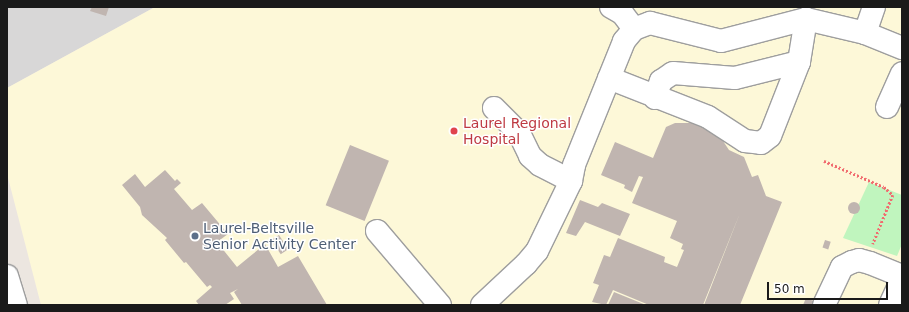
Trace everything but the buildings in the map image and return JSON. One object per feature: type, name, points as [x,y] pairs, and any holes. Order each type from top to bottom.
[{"type":"street","points":[[611,7],[638,20],[721,41],[806,20],[864,33],[902,48]]},
{"type":"street","points":[[864,33],[874,7]]},
{"type":"street","points":[[482,305],[526,264],[537,251],[571,181],[574,165],[624,41],[638,20]]},
{"type":"street","points":[[609,78],[655,98],[708,117],[745,141],[760,143],[770,136],[799,62],[806,20]]},
{"type":"street","points":[[655,98],[661,81],[673,73],[735,78],[799,62]]},
{"type":"street","points":[[887,107],[902,73]]},
{"type":"street","points":[[494,108],[519,133],[530,156],[540,165],[571,181]]},
{"type":"street","points":[[377,231],[440,305]]},
{"type":"street","points":[[824,305],[842,267],[859,260],[870,263],[902,278],[890,305]]},
{"type":"street","points":[[7,276],[16,305]]},
{"type":"path","points":[[824,161],[884,187],[893,195],[872,247],[866,245]]},
{"type":"shaded area","points":[[7,7],[155,7],[7,88]]},
{"type":"shaded area","name":"Laurel Regional Hospital","points":[[155,7],[902,7],[902,305],[41,305],[7,174],[7,88]]},
{"type":"green space","points":[[869,182],[902,195],[902,244],[897,256],[843,238]]},
{"type":"place","name":"Laurel Regional Hospital","points":[[454,131]]},
{"type":"place","name":"Laurel-Beltsville Senior Activity Center","points":[[195,236]]}]
